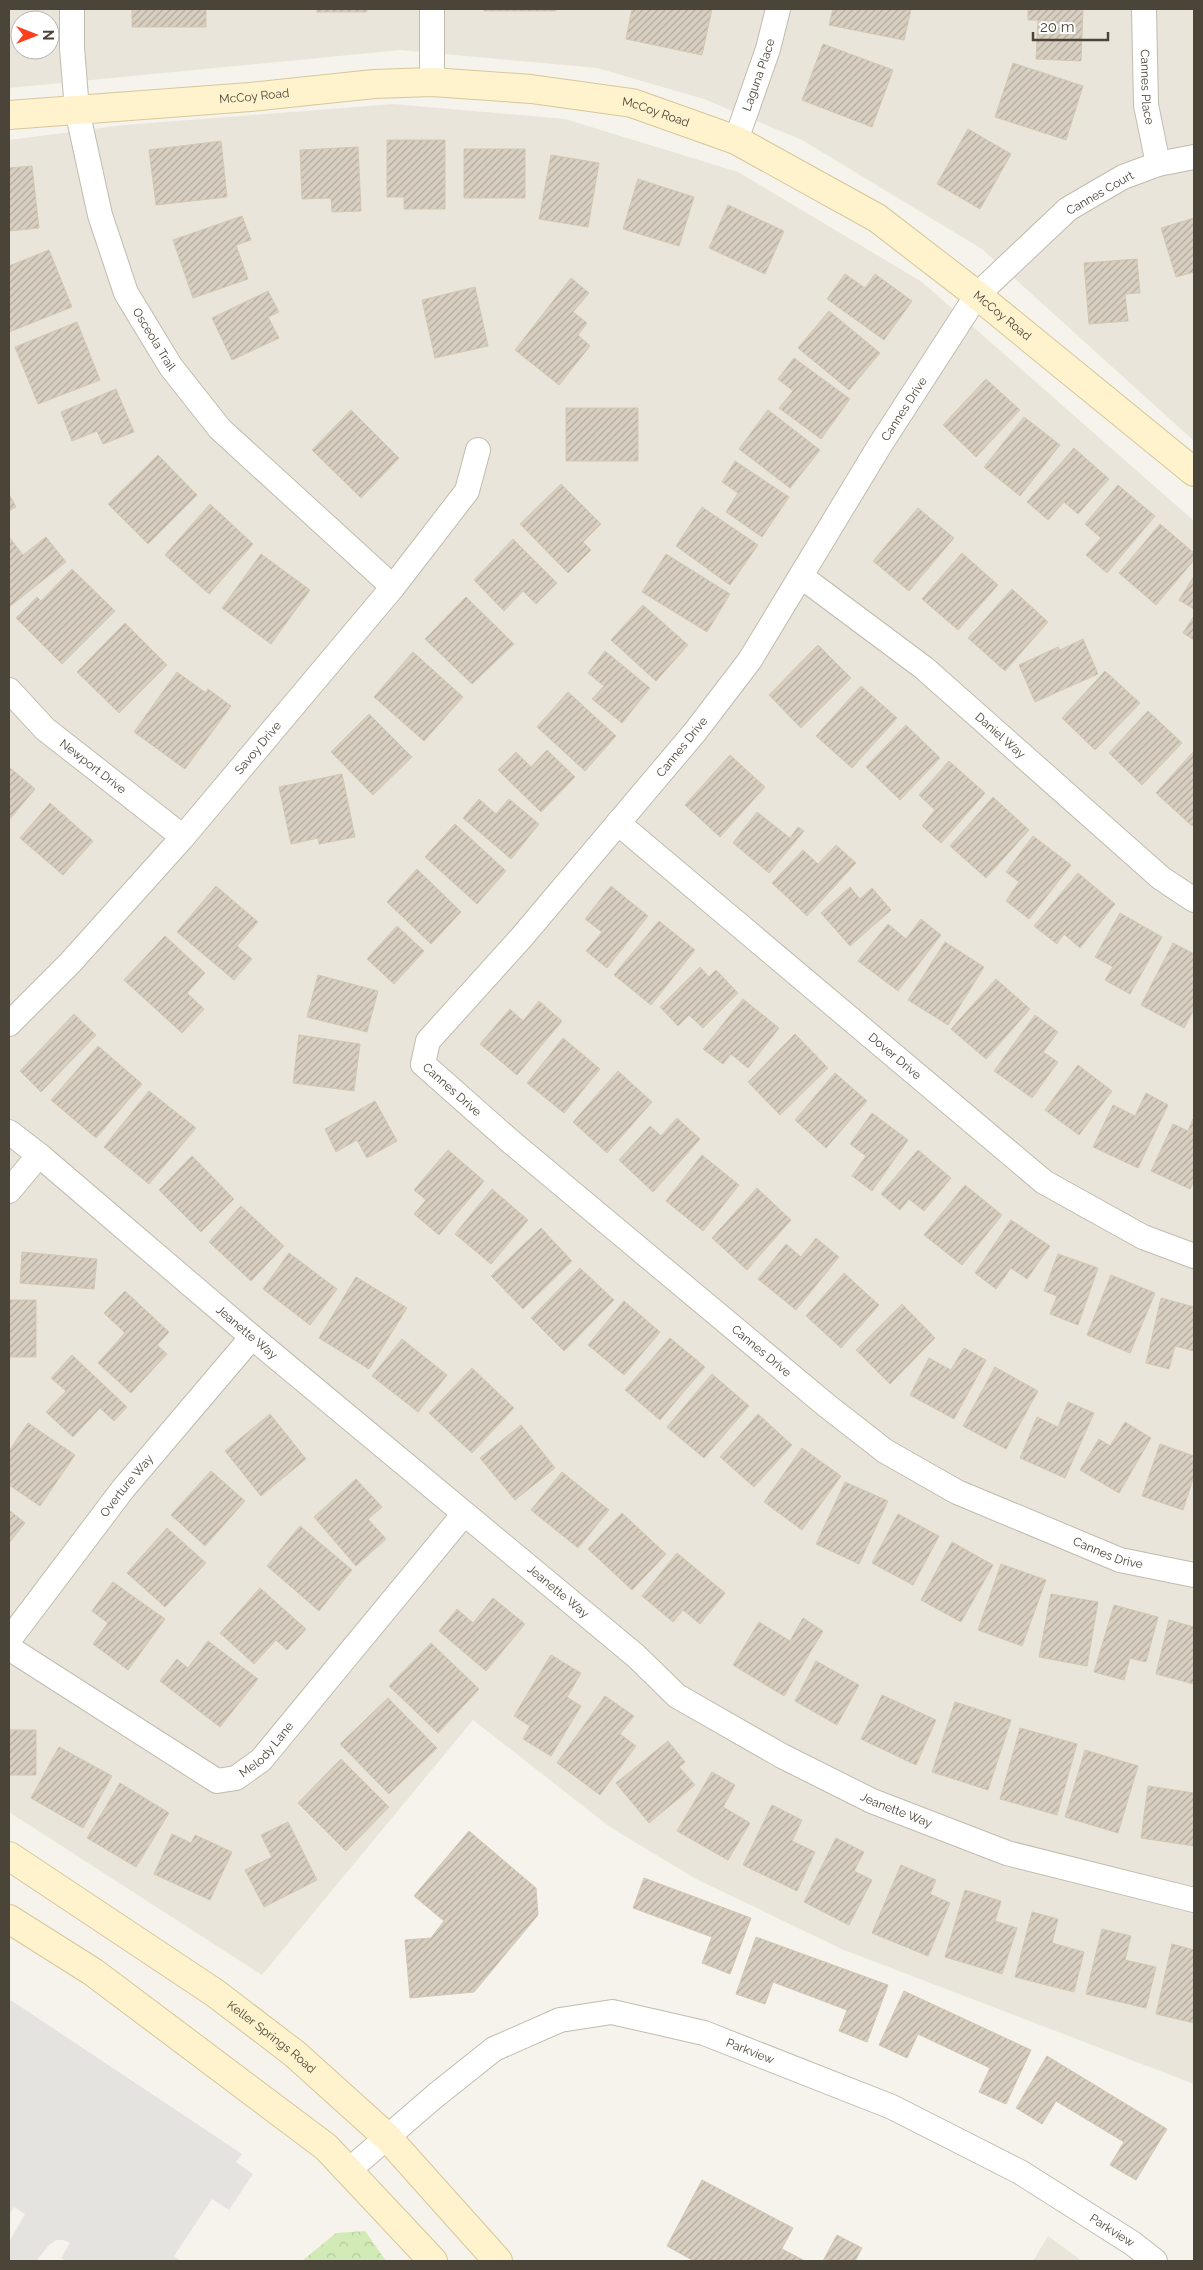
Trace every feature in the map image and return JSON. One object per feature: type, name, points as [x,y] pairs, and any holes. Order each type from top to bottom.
[{"type":"street","name":"Osceola Trail","points":[[72,9],[72,48],[77,110],[100,215],[126,293],[171,367],[220,429],[393,587]]},
{"type":"street","points":[[432,9],[432,82]]},
{"type":"street","name":"Laguna Place","points":[[736,140],[768,49],[778,9]]},
{"type":"street","name":"Cannes Place","points":[[1144,9],[1146,105],[1158,164]]},
{"type":"street","name":"McCoy Road","points":[[9,115],[250,97],[374,84],[432,82],[532,89],[632,103],[736,140],[878,218],[977,295],[1194,472]]},
{"type":"street","name":"Cannes Court","points":[[977,295],[1068,208],[1122,178],[1158,164],[1194,157]]},
{"type":"street","name":"Cannes Drive","points":[[977,295],[880,445],[802,578],[745,667],[695,732],[522,938],[428,1041],[423,1064],[510,1141],[826,1405],[886,1451],[958,1492],[1120,1560],[1194,1575]]},
{"type":"street","name":"Savoy Drive","points":[[9,1024],[70,963],[183,837],[393,587],[467,491],[478,450]]},
{"type":"street","name":"Daniel Way","points":[[802,578],[924,668],[1162,878],[1194,900]]},
{"type":"street","name":"Newport Drive","points":[[9,690],[45,729],[183,837]]},
{"type":"street","name":"Dover Drive","points":[[618,823],[1044,1182],[1143,1237],[1194,1256]]},
{"type":"street","name":"Jeanette Way","points":[[9,1132],[39,1155],[252,1337],[636,1656],[677,1696],[782,1756],[872,1801],[1007,1854],[1194,1900]]},
{"type":"street","points":[[9,1191],[39,1155]]},
{"type":"street","name":"Overture Way","points":[[9,1640],[123,1489],[252,1337]]},
{"type":"street","name":"Melody Lane","points":[[9,1648],[217,1781],[236,1778],[261,1760],[464,1514]]},
{"type":"street","name":"Keller Springs Road","points":[[9,1856],[215,1993],[295,2054],[387,2137],[498,2261]]},
{"type":"street","points":[[9,1919],[92,1972],[326,2147],[433,2261]]},
{"type":"street","name":"Parkview","points":[[348,2171],[494,2049],[560,2020],[612,2012],[704,2033],[892,2107],[1020,2172],[1132,2243],[1155,2261]]},
{"type":"shaded area","points":[[9,9],[1194,9],[1194,441],[982,249],[802,140],[704,99],[597,68],[401,50],[9,88]]},
{"type":"shaded area","points":[[394,104],[565,119],[738,172],[922,282],[1194,521],[1194,2084],[844,1950],[696,1879],[610,1827],[473,1720],[262,1975],[9,1812],[9,140],[124,125]]},
{"type":"shaded area","points":[[9,1999],[242,2154],[236,2162],[253,2174],[229,2210],[212,2199],[174,2256],[181,2261],[65,2261],[61,2258],[70,2243],[64,2240],[56,2240],[49,2245],[36,2261],[9,2261],[9,2242],[25,2214],[14,2207],[9,2215]]},
{"type":"shaded area","points":[[1048,2236],[1082,2261],[1033,2261]]},
{"type":"green space","points":[[365,2231],[386,2261],[302,2261],[336,2233]]},
{"type":"building","points":[[132,9],[206,9],[206,27],[132,27]]},
{"type":"building","points":[[317,9],[367,9],[367,12],[317,12]]},
{"type":"building","points":[[484,9],[556,9],[556,11],[484,11]]},
{"type":"building","points":[[632,9],[712,9],[702,55],[626,39]]},
{"type":"building","points":[[833,9],[911,9],[904,40],[829,25]]},
{"type":"building","points":[[1028,9],[1083,9],[1081,61],[1036,59],[1038,20],[1028,20]]},
{"type":"building","points":[[823,44],[893,70],[872,127],[802,100]]},
{"type":"building","points":[[1013,63],[1083,86],[1066,140],[995,117]]},
{"type":"building","points":[[968,129],[1011,154],[980,209],[937,184]]},
{"type":"building","points":[[387,140],[445,140],[445,209],[404,209],[404,197],[387,197]]},
{"type":"building","points":[[221,141],[227,197],[156,205],[149,150]]},
{"type":"building","points":[[358,147],[361,211],[332,212],[331,198],[302,199],[300,150]]},
{"type":"building","points":[[464,149],[525,149],[525,198],[464,198]]},
{"type":"building","points":[[551,155],[599,163],[588,227],[539,219]]},
{"type":"building","points":[[32,166],[39,228],[9,231],[9,168]]},
{"type":"building","points":[[638,179],[694,197],[679,246],[623,229]]},
{"type":"building","points":[[728,205],[784,231],[765,274],[709,248]]},
{"type":"building","points":[[242,216],[251,240],[236,245],[248,279],[193,298],[173,240]]},
{"type":"building","points":[[1194,218],[1194,272],[1176,277],[1161,228]]},
{"type":"building","points":[[49,250],[72,307],[9,332],[9,266]]},
{"type":"building","points":[[1137,259],[1140,293],[1125,294],[1128,321],[1089,324],[1084,263]]},
{"type":"building","points":[[845,274],[865,288],[875,274],[912,301],[884,340],[827,299]]},
{"type":"building","points":[[571,278],[589,293],[573,312],[587,323],[578,335],[590,346],[559,385],[515,350]]},
{"type":"building","points":[[475,287],[488,346],[435,358],[422,300]]},
{"type":"building","points":[[268,291],[279,312],[268,317],[279,338],[232,360],[212,318]]},
{"type":"building","points":[[829,311],[880,353],[849,390],[798,348]]},
{"type":"building","points":[[77,322],[100,380],[38,404],[15,347]]},
{"type":"building","points":[[794,358],[850,399],[821,439],[779,408],[793,391],[778,379]]},
{"type":"building","points":[[986,379],[1020,410],[976,457],[943,425]]},
{"type":"building","points":[[116,389],[134,432],[103,444],[97,431],[72,441],[61,412]]},
{"type":"building","points":[[566,408],[638,408],[638,461],[566,461]]},
{"type":"building","points":[[351,410],[399,458],[361,498],[312,450]]},
{"type":"building","points":[[768,410],[820,450],[790,488],[739,449]]},
{"type":"building","points":[[1024,417],[1060,445],[1020,496],[984,467]]},
{"type":"building","points":[[1074,448],[1109,479],[1078,514],[1064,502],[1048,520],[1027,502]]},
{"type":"building","points":[[158,455],[197,495],[148,544],[108,504]]},
{"type":"building","points":[[735,461],[789,497],[762,537],[726,512],[738,493],[722,482]]},
{"type":"building","points":[[561,484],[601,524],[583,542],[591,550],[568,573],[520,524]]},
{"type":"building","points":[[1118,485],[1155,516],[1107,573],[1086,555],[1101,538],[1085,524]]},
{"type":"building","points":[[9,494],[16,507],[9,511]]},
{"type":"building","points":[[210,504],[253,544],[209,594],[165,555]]},
{"type":"building","points":[[702,507],[758,545],[730,585],[676,546]]},
{"type":"building","points":[[918,508],[954,538],[909,591],[873,561]]},
{"type":"building","points":[[1160,524],[1194,553],[1194,560],[1156,605],[1119,573]]},
{"type":"building","points":[[9,537],[23,555],[46,537],[66,562],[9,607]]},
{"type":"building","points":[[513,539],[557,583],[536,604],[523,591],[504,611],[474,580]]},
{"type":"building","points":[[962,553],[998,585],[958,630],[922,599]]},
{"type":"building","points":[[261,554],[310,590],[271,644],[222,608]]},
{"type":"building","points":[[666,554],[730,594],[707,632],[642,592]]},
{"type":"building","points":[[72,569],[115,611],[62,664],[16,618],[37,597],[41,601]]},
{"type":"building","points":[[1194,576],[1194,609],[1179,600]]},
{"type":"building","points":[[1012,589],[1048,622],[1005,671],[968,638]]},
{"type":"building","points":[[466,597],[514,644],[472,684],[425,639]]},
{"type":"building","points":[[643,605],[688,645],[656,681],[611,640]]},
{"type":"building","points":[[1194,616],[1194,640],[1183,633]]},
{"type":"building","points":[[125,623],[167,665],[119,713],[77,672]]},
{"type":"building","points":[[1083,639],[1098,674],[1035,702],[1019,665],[1058,647],[1060,650]]},
{"type":"building","points":[[818,645],[851,678],[801,728],[769,695]]},
{"type":"building","points":[[605,651],[650,688],[622,723],[592,699],[604,686],[588,673]]},
{"type":"building","points":[[413,652],[463,697],[424,741],[374,697]]},
{"type":"building","points":[[1105,671],[1140,703],[1095,750],[1062,718]]},
{"type":"building","points":[[177,672],[206,693],[208,689],[231,706],[185,769],[134,732]]},
{"type":"building","points":[[861,686],[897,718],[852,768],[816,736]]},
{"type":"building","points":[[568,692],[616,736],[585,771],[537,727]]},
{"type":"building","points":[[1148,711],[1182,743],[1142,785],[1109,753]]},
{"type":"building","points":[[369,714],[412,757],[373,795],[331,752]]},
{"type":"building","points":[[906,725],[940,758],[900,800],[866,767]]},
{"type":"building","points":[[547,750],[575,777],[541,812],[498,770],[516,752],[531,767]]},
{"type":"building","points":[[1194,751],[1194,824],[1192,826],[1156,793]]},
{"type":"building","points":[[730,755],[765,787],[720,837],[685,805]]},
{"type":"building","points":[[949,761],[985,793],[941,843],[922,826],[935,810],[919,795]]},
{"type":"building","points":[[9,767],[35,789],[9,820]]},
{"type":"building","points":[[342,774],[355,837],[319,844],[318,838],[291,844],[279,787]]},
{"type":"building","points":[[993,797],[1029,830],[986,878],[950,846]]},
{"type":"building","points":[[479,799],[496,814],[509,799],[539,824],[511,859],[463,818]]},
{"type":"building","points":[[50,803],[93,841],[63,875],[20,838]]},
{"type":"building","points":[[757,812],[790,838],[798,827],[804,831],[769,873],[733,843]]},
{"type":"building","points":[[455,824],[506,871],[477,904],[425,857]]},
{"type":"building","points":[[1033,836],[1071,865],[1029,919],[1006,901],[1019,882],[1006,872]]},
{"type":"building","points":[[836,845],[856,863],[807,916],[772,883],[803,850],[818,864]]},
{"type":"building","points":[[417,869],[461,912],[431,944],[387,902]]},
{"type":"building","points":[[1078,873],[1115,904],[1080,948],[1064,934],[1057,944],[1034,926]]},
{"type":"building","points":[[216,886],[258,922],[237,946],[252,959],[234,980],[177,932]]},
{"type":"building","points":[[611,886],[648,916],[607,968],[586,951],[602,932],[585,919]]},
{"type":"building","points":[[850,887],[860,899],[872,888],[891,910],[850,946],[821,913]]},
{"type":"building","points":[[1120,913],[1162,937],[1130,994],[1105,980],[1113,967],[1095,957]]},
{"type":"building","points":[[921,919],[941,935],[898,991],[858,961],[888,924],[906,939]]},
{"type":"building","points":[[659,921],[695,950],[651,1005],[614,975]]},
{"type":"building","points":[[397,926],[424,951],[394,984],[367,959]]},
{"type":"building","points":[[165,936],[205,973],[187,993],[204,1009],[182,1033],[124,980]]},
{"type":"building","points":[[945,942],[984,967],[948,1025],[908,1000]]},
{"type":"building","points":[[1173,943],[1194,954],[1194,1009],[1184,1028],[1141,1005]]},
{"type":"building","points":[[700,967],[709,977],[716,970],[738,993],[703,1028],[689,1015],[678,1026],[660,1007]]},
{"type":"building","points":[[318,975],[378,991],[367,1032],[307,1017]]},
{"type":"building","points":[[996,979],[1030,1009],[986,1059],[951,1029]]},
{"type":"building","points":[[743,999],[779,1028],[748,1068],[731,1054],[723,1064],[703,1049]]},
{"type":"building","points":[[539,1001],[562,1021],[517,1075],[480,1044],[510,1009],[523,1021]]},
{"type":"building","points":[[74,1014],[96,1035],[41,1092],[20,1071]]},
{"type":"building","points":[[1035,1015],[1058,1032],[1043,1052],[1058,1062],[1032,1098],[994,1071]]},
{"type":"building","points":[[795,1034],[828,1068],[780,1115],[748,1082]]},
{"type":"building","points":[[299,1035],[360,1044],[354,1091],[293,1083]]},
{"type":"building","points":[[563,1038],[600,1069],[564,1113],[527,1083]]},
{"type":"building","points":[[98,1046],[142,1084],[96,1138],[51,1100]]},
{"type":"building","points":[[1078,1065],[1112,1091],[1079,1135],[1045,1110]]},
{"type":"building","points":[[618,1071],[652,1102],[607,1153],[573,1122]]},
{"type":"building","points":[[835,1073],[867,1101],[826,1148],[795,1120]]},
{"type":"building","points":[[149,1091],[196,1128],[149,1184],[104,1147]]},
{"type":"building","points":[[1146,1093],[1168,1105],[1138,1168],[1093,1147],[1113,1105],[1135,1116]]},
{"type":"building","points":[[375,1101],[397,1141],[367,1158],[357,1140],[336,1152],[325,1129]]},
{"type":"building","points":[[872,1113],[908,1140],[872,1191],[852,1176],[866,1156],[850,1144]]},
{"type":"building","points":[[677,1118],[700,1139],[653,1192],[619,1160],[650,1126],[661,1136]]},
{"type":"building","points":[[1193,1119],[1194,1180],[1190,1189],[1151,1171],[1173,1124],[1188,1131]]},
{"type":"building","points":[[448,1150],[484,1181],[439,1235],[414,1214],[426,1200],[414,1190]]},
{"type":"building","points":[[918,1150],[951,1178],[924,1211],[909,1199],[900,1210],[881,1194]]},
{"type":"building","points":[[702,1155],[739,1185],[703,1231],[666,1201]]},
{"type":"building","points":[[192,1156],[234,1199],[201,1232],[159,1190]]},
{"type":"building","points":[[965,1185],[1002,1215],[962,1265],[924,1235]]},
{"type":"building","points":[[757,1188],[791,1220],[747,1270],[712,1238]]},
{"type":"building","points":[[492,1189],[528,1220],[491,1264],[455,1234]]},
{"type":"building","points":[[241,1206],[284,1246],[251,1281],[209,1242]]},
{"type":"building","points":[[1011,1220],[1050,1246],[1027,1279],[1011,1268],[996,1289],[975,1273]]},
{"type":"building","points":[[541,1228],[572,1261],[523,1309],[491,1276]]},
{"type":"building","points":[[816,1238],[839,1257],[796,1310],[758,1279],[786,1244],[801,1257]]},
{"type":"building","points":[[22,1252],[97,1259],[94,1289],[20,1283]]},
{"type":"building","points":[[289,1253],[337,1289],[310,1325],[263,1289]]},
{"type":"building","points":[[1058,1254],[1098,1268],[1078,1325],[1050,1314],[1057,1296],[1044,1291]]},
{"type":"building","points":[[580,1268],[614,1300],[564,1351],[531,1318]]},
{"type":"building","points":[[844,1273],[879,1305],[841,1348],[806,1316]]},
{"type":"building","points":[[1111,1275],[1155,1293],[1130,1353],[1087,1335]]},
{"type":"building","points":[[356,1277],[407,1308],[369,1369],[319,1338]]},
{"type":"building","points":[[125,1291],[169,1332],[157,1345],[167,1354],[131,1393],[98,1363],[125,1333],[104,1313]]},
{"type":"building","points":[[1161,1298],[1194,1307],[1194,1351],[1175,1346],[1169,1369],[1146,1363]]},
{"type":"building","points":[[9,1300],[36,1300],[36,1357],[9,1357]]},
{"type":"building","points":[[624,1301],[660,1332],[624,1375],[588,1345]]},
{"type":"building","points":[[902,1304],[935,1338],[890,1384],[856,1350]]},
{"type":"building","points":[[670,1338],[705,1367],[660,1420],[625,1390]]},
{"type":"building","points":[[402,1339],[447,1375],[418,1412],[372,1376]]},
{"type":"building","points":[[964,1348],[986,1360],[954,1419],[910,1395],[929,1358],[951,1370]]},
{"type":"building","points":[[72,1355],[127,1407],[114,1421],[100,1408],[73,1437],[46,1412],[66,1391],[51,1378]]},
{"type":"building","points":[[995,1367],[1038,1391],[1006,1449],[963,1426]]},
{"type":"building","points":[[472,1368],[514,1408],[472,1453],[429,1413]]},
{"type":"building","points":[[712,1374],[749,1406],[704,1458],[667,1427]]},
{"type":"building","points":[[1068,1402],[1094,1413],[1065,1478],[1020,1458],[1037,1417],[1058,1427]]},
{"type":"building","points":[[270,1414],[306,1459],[261,1496],[225,1451]]},
{"type":"building","points":[[758,1414],[792,1445],[754,1487],[720,1457]]},
{"type":"building","points":[[1125,1422],[1151,1438],[1119,1493],[1080,1470],[1099,1439],[1110,1446]]},
{"type":"building","points":[[28,1423],[75,1455],[40,1506],[9,1485],[9,1451]]},
{"type":"building","points":[[521,1425],[555,1468],[515,1500],[480,1458]]},
{"type":"building","points":[[1160,1444],[1194,1456],[1194,1476],[1183,1510],[1142,1496]]},
{"type":"building","points":[[802,1448],[841,1476],[802,1530],[764,1502]]},
{"type":"building","points":[[211,1471],[245,1501],[205,1546],[171,1515]]},
{"type":"building","points":[[562,1472],[609,1510],[578,1548],[531,1510]]},
{"type":"building","points":[[356,1479],[382,1507],[368,1519],[386,1539],[356,1566],[314,1517]]},
{"type":"building","points":[[845,1482],[888,1501],[859,1564],[816,1544]]},
{"type":"building","points":[[9,1510],[25,1523],[9,1543]]},
{"type":"building","points":[[622,1513],[666,1554],[632,1590],[588,1549]]},
{"type":"building","points":[[898,1514],[939,1536],[913,1585],[872,1563]]},
{"type":"building","points":[[300,1526],[352,1570],[319,1611],[267,1566]]},
{"type":"building","points":[[167,1528],[206,1563],[165,1607],[127,1573]]},
{"type":"building","points":[[952,1542],[993,1565],[961,1622],[921,1600]]},
{"type":"building","points":[[677,1553],[725,1593],[700,1624],[683,1610],[673,1622],[642,1596]]},
{"type":"building","points":[[1001,1564],[1046,1580],[1022,1646],[978,1630]]},
{"type":"building","points":[[113,1582],[165,1619],[128,1670],[93,1644],[108,1623],[92,1611]]},
{"type":"building","points":[[260,1588],[306,1629],[287,1650],[276,1640],[254,1664],[220,1633]]},
{"type":"building","points":[[1051,1594],[1098,1602],[1087,1666],[1039,1657]]},
{"type":"building","points":[[493,1598],[525,1624],[486,1671],[439,1631],[457,1609],[473,1623]]},
{"type":"building","points":[[1114,1605],[1158,1617],[1146,1662],[1130,1658],[1124,1680],[1094,1672]]},
{"type":"building","points":[[803,1618],[823,1631],[784,1696],[733,1665],[759,1622],[790,1641]]},
{"type":"building","points":[[1169,1620],[1194,1627],[1194,1684],[1156,1674]]},
{"type":"building","points":[[208,1641],[258,1679],[220,1727],[160,1681],[177,1659],[188,1668]]},
{"type":"building","points":[[431,1643],[479,1689],[438,1733],[389,1686]]},
{"type":"building","points":[[551,1655],[581,1673],[567,1697],[581,1706],[551,1756],[523,1739],[530,1726],[514,1716]]},
{"type":"building","points":[[816,1661],[859,1685],[837,1725],[795,1701]]},
{"type":"building","points":[[882,1695],[936,1720],[916,1765],[861,1739]]},
{"type":"building","points":[[605,1696],[634,1716],[620,1734],[636,1746],[600,1795],[557,1763]]},
{"type":"building","points":[[388,1698],[437,1748],[389,1794],[340,1744]]},
{"type":"building","points":[[955,1702],[1011,1720],[988,1790],[932,1772]]},
{"type":"building","points":[[1020,1728],[1077,1744],[1057,1815],[1000,1799]]},
{"type":"building","points":[[9,1730],[36,1730],[36,1775],[9,1775]]},
{"type":"building","points":[[668,1741],[685,1762],[679,1767],[695,1785],[649,1823],[616,1783]]},
{"type":"building","points":[[59,1747],[112,1776],[83,1828],[31,1798]]},
{"type":"building","points":[[1085,1750],[1138,1766],[1118,1833],[1065,1817]]},
{"type":"building","points":[[341,1759],[389,1807],[346,1851],[298,1803]]},
{"type":"building","points":[[712,1772],[735,1785],[723,1807],[750,1823],[728,1860],[677,1831]]},
{"type":"building","points":[[120,1783],[169,1813],[136,1867],[87,1838]]},
{"type":"building","points":[[1148,1786],[1194,1793],[1194,1846],[1141,1838]]},
{"type":"building","points":[[772,1805],[802,1820],[792,1841],[815,1852],[797,1891],[743,1865]]},
{"type":"building","points":[[288,1822],[317,1880],[264,1907],[245,1870],[272,1857],[261,1835]]},
{"type":"building","points":[[469,1831],[536,1888],[538,1915],[474,1992],[410,1998],[405,1940],[431,1938],[444,1921],[414,1896]]},
{"type":"building","points":[[172,1834],[191,1843],[195,1835],[232,1852],[210,1900],[154,1874]]},
{"type":"building","points":[[836,1838],[864,1852],[854,1871],[872,1880],[849,1925],[804,1902]]},
{"type":"building","points":[[901,1865],[936,1880],[930,1894],[950,1903],[928,1956],[872,1933]]},
{"type":"building","points":[[644,1878],[751,1918],[730,1974],[702,1963],[712,1937],[633,1908]]},
{"type":"building","points":[[965,1890],[1001,1901],[995,1921],[1017,1928],[1002,1974],[945,1957]]},
{"type":"building","points":[[1032,1912],[1058,1919],[1052,1943],[1084,1952],[1074,1992],[1015,1977]]},
{"type":"building","points":[[1102,1929],[1131,1936],[1125,1960],[1156,1967],[1146,2008],[1086,1994]]},
{"type":"building","points":[[756,1937],[888,1985],[867,2042],[839,2031],[847,2010],[773,1982],[765,2004],[736,1994]]},
{"type":"building","points":[[1172,1944],[1194,1950],[1194,2023],[1156,2014]]},
{"type":"building","points":[[904,1991],[1031,2050],[1006,2104],[979,2092],[990,2068],[918,2034],[907,2058],[879,2045]]},
{"type":"building","points":[[1047,2056],[1167,2129],[1136,2180],[1110,2165],[1124,2142],[1056,2101],[1042,2124],[1016,2108]]},
{"type":"building","points":[[702,2180],[793,2228],[775,2261],[694,2261],[667,2246]]},
{"type":"building","points":[[837,2235],[862,2248],[855,2261],[823,2261]]},
{"type":"building","points":[[782,2249],[805,2261],[775,2261]]}]
